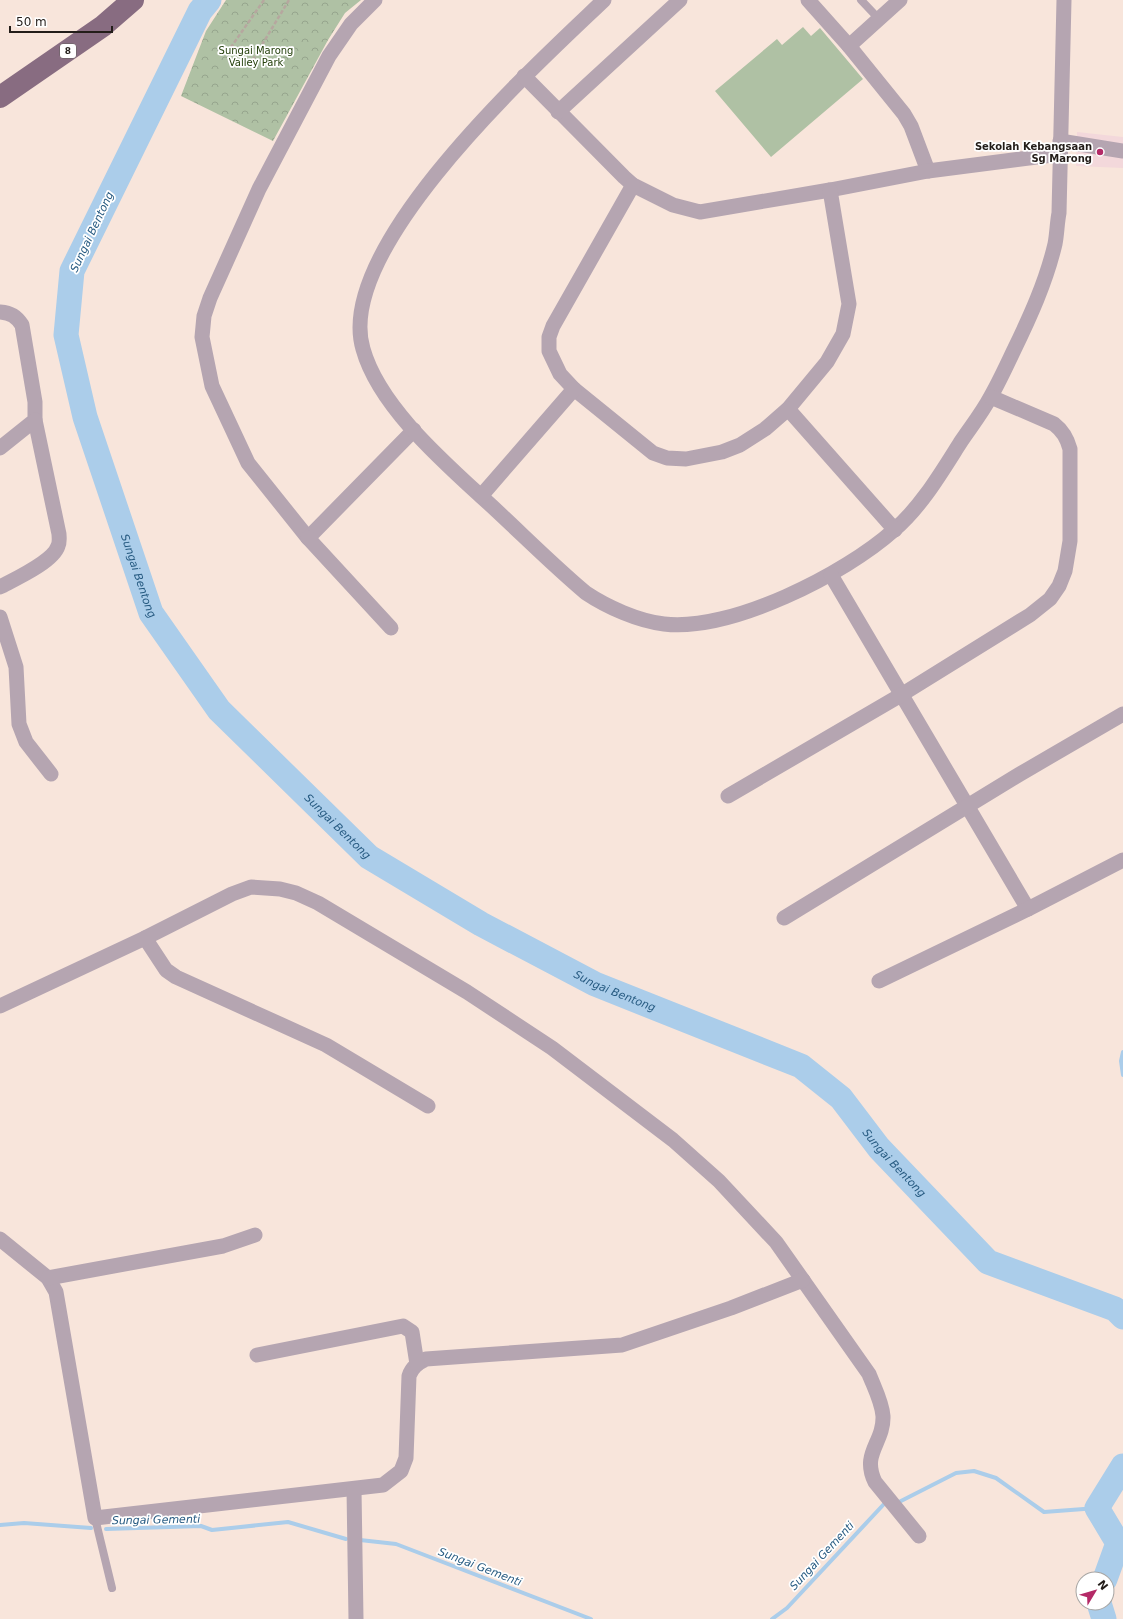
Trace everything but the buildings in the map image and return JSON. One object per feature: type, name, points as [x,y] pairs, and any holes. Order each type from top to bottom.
[{"type":"main road","name":"8","points":[[0,98],[103,26],[132,0]]},
{"type":"street","points":[[375,0],[351,24],[326,63],[259,189],[210,298],[204,316],[202,337],[212,386],[248,463],[308,538],[391,628]]},
{"type":"street","points":[[604,0],[524,76],[470,134],[414,203],[375,266],[365,291],[359,320],[359,332],[363,350],[374,376],[400,416],[481,496],[586,593],[599,602],[626,613],[664,624],[688,624],[724,618],[750,611],[831,575],[895,530],[922,498],[991,397],[1037,302],[1055,244],[1059,213],[1064,0]]},
{"type":"street","points":[[558,112],[680,0]]},
{"type":"street","points":[[808,0],[904,114],[911,126],[928,171]]},
{"type":"street","points":[[848,46],[900,0]]},
{"type":"street","points":[[524,76],[614,169],[633,185],[682,209],[700,212],[830,190],[1060,147],[1123,151]]},
{"type":"street","points":[[633,185],[553,326],[549,337],[549,350],[553,362],[574,389],[653,453],[676,459],[722,452],[740,445],[765,429],[788,409],[827,362],[843,334],[848,318],[849,304],[830,190]]},
{"type":"street","points":[[0,312],[10,313],[17,318],[22,325],[35,402],[35,420],[60,534],[59,545],[54,553],[41,563],[0,587]]},
{"type":"street","points":[[481,496],[574,389]]},
{"type":"street","points":[[728,796],[901,695],[1040,608],[1050,599],[1059,586],[1065,571],[1070,541],[1070,449],[1067,438],[1062,430],[1054,424],[991,397]]},
{"type":"street","points":[[788,409],[895,530]]},
{"type":"street","points":[[0,448],[35,420]]},
{"type":"street","points":[[308,538],[414,430]]},
{"type":"street","points":[[831,575],[1028,909]]},
{"type":"street","points":[[0,617],[16,667],[19,724],[26,742],[51,774]]},
{"type":"street","points":[[784,918],[1123,714]]},
{"type":"street","points":[[879,981],[1028,909],[1123,860]]},
{"type":"street","points":[[0,1006],[145,938],[232,894],[251,887],[280,889],[296,893],[318,903],[467,992],[552,1048],[667,1135],[719,1181],[776,1242],[869,1374],[878,1396],[883,1416],[879,1438],[869,1464],[871,1473],[875,1482],[919,1536]]},
{"type":"street","points":[[145,938],[156,958],[166,970],[176,978],[326,1045],[428,1106]]},
{"type":"street","points":[[48,1278],[223,1246],[255,1235]]},
{"type":"street","points":[[0,1239],[48,1278],[56,1292],[95,1518],[383,1485],[396,1476],[404,1466],[406,1458],[409,1376],[411,1370],[417,1364],[426,1360],[622,1345],[731,1308],[803,1280]]},
{"type":"street","points":[[257,1355],[402,1326],[412,1332],[417,1364]]},
{"type":"street","points":[[354,1489],[356,1619]]},
{"type":"lane","points":[[861,0],[879,19]]},
{"type":"lane","points":[[95,1518],[112,1588]]},
{"type":"path","points":[[264,0],[229,50],[251,63],[289,0]]},
{"type":"shaded area","name":"Sekolah Kebangsaan Sg Marong","points":[[1077,132],[1123,137],[1123,168],[1076,166]]},
{"type":"green space","name":"Sungai Marong Valley Park","points":[[226,0],[361,0],[345,13],[328,40],[273,141],[181,96],[206,31]]},
{"type":"green space","points":[[803,27],[811,36],[820,28],[863,79],[771,157],[715,91],[777,39],[782,45]]},
{"type":"waterway","name":"Sungai Bentong","points":[[209,0],[200,11],[72,271],[66,335],[85,417],[151,613],[219,710],[369,857],[481,924],[595,984],[801,1066],[841,1098],[879,1148],[988,1262],[1115,1309],[1123,1317]]},
{"type":"waterway","points":[[1123,1052],[1121,1061],[1123,1075]]},
{"type":"waterway","name":"Sungai Bentong","points":[[1108,1571],[1118,1543],[1097,1508],[1123,1466]]},
{"type":"waterway","name":"Sungai Gementi","points":[[899,1502],[956,1473],[974,1471],[996,1478],[1044,1512],[1097,1508]]},
{"type":"waterway","name":"Sungai Gementi","points":[[772,1619],[787,1608],[884,1504]]},
{"type":"waterway","name":"Sungai Gementi","points":[[106,1529],[201,1526],[212,1530],[288,1522],[346,1539]]},
{"type":"waterway","name":"Sungai Gementi","points":[[0,1525],[24,1523],[91,1528]]},
{"type":"waterway","name":"Sungai Gementi","points":[[360,1540],[396,1544],[591,1619]]},
{"type":"waterway","name":"Sungai Bentong","points":[[1102,1611],[1104,1619]]},
{"type":"place","name":"Sekolah Kebangsaan Sg Marong","points":[[1100,152]]}]
